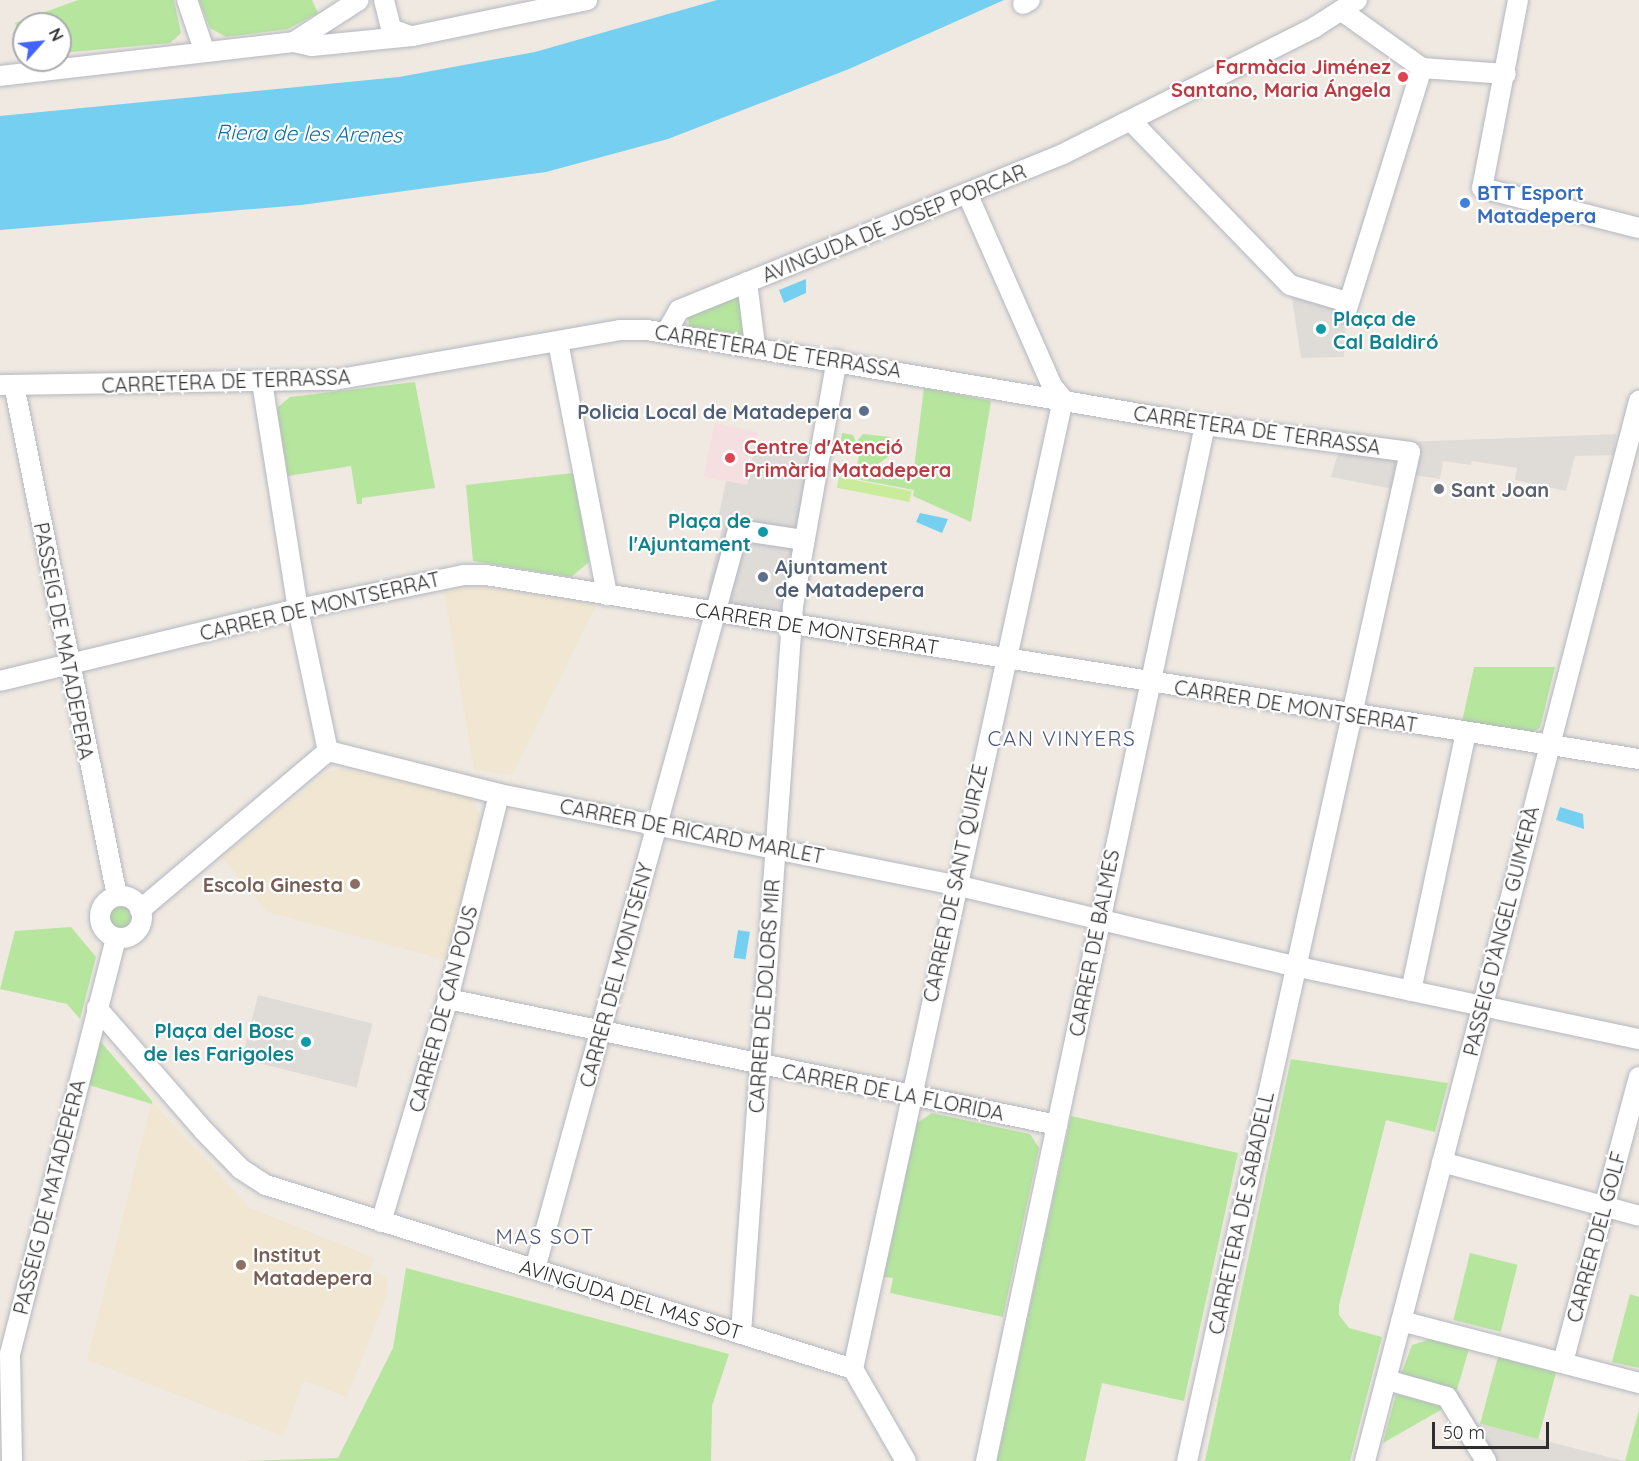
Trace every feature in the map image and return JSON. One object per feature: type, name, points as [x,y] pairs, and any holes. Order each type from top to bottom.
[{"type":"street","points":[[188,0],[204,50]]},
{"type":"street","points":[[294,42],[360,0]]},
{"type":"street","points":[[384,0],[391,30],[413,36]]},
{"type":"street","points":[[0,76],[204,50],[294,42],[312,46],[413,36],[587,0]]},
{"type":"street","points":[[1518,0],[1506,74],[1482,188],[1639,228]]},
{"type":"street","points":[[1350,5],[1422,68],[1506,74]]},
{"type":"street","name":"AVINGUDA DE JOSEP PORCAR","points":[[667,331],[679,310],[967,193],[1131,121],[1350,5]]},
{"type":"street","points":[[1131,121],[1290,285],[1346,307],[1422,68]]},
{"type":"street","points":[[967,193],[1052,386],[1063,399]]},
{"type":"street","points":[[747,282],[755,345]]},
{"type":"street","name":"CARRETERA DE TERRASSA","points":[[7,385],[262,382],[381,374],[632,330],[667,331],[1205,425],[1410,452]]},
{"type":"street","points":[[558,342],[607,595]]},
{"type":"street","name":"CARRER DE DOLORS MIR","points":[[741,1333],[792,623],[804,540],[837,360]]},
{"type":"street","points":[[140,910],[131,899],[117,896],[107,901],[100,916],[106,932],[116,938],[136,931],[140,910],[328,751],[298,609],[262,382]]},
{"type":"street","name":"PASSEIG DE MATADEPERA","points":[[7,385],[69,664],[117,896]]},
{"type":"street","name":"CARRER DE SANT QUIRZE","points":[[853,1369],[1003,658],[1063,399]]},
{"type":"street","name":"PASSEIG D'ÀNGEL GUIMERÀ","points":[[1365,1461],[1548,745],[1634,444],[1639,401]]},
{"type":"street","name":"CARRER DE BALMES","points":[[986,1461],[1098,917],[1205,425]]},
{"type":"street","name":"CARRETERA DE SABADELL","points":[[1187,1461],[1296,966],[1348,716],[1410,452]]},
{"type":"street","points":[[713,611],[738,530],[804,540]]},
{"type":"street","name":"CARRER DE MONTSERRAT","points":[[0,681],[298,609],[463,575],[792,623],[1348,716],[1639,759]]},
{"type":"street","name":"CARRER DEL MONTSENY","points":[[535,1269],[713,611]]},
{"type":"street","points":[[1411,991],[1466,733]]},
{"type":"street","name":"CARRER DE RICARD MARLET","points":[[328,751],[499,794],[656,823],[956,885],[1296,966],[1639,1040]]},
{"type":"street","name":"CARRER DE CAN POUS","points":[[381,1222],[448,999],[499,794]]},
{"type":"street","name":"PASSEIG DE MATADEPERA","points":[[12,1461],[5,1355],[116,938]]},
{"type":"street","name":"CARRER DE LA FLORIDA","points":[[448,999],[1057,1125]]},
{"type":"street","name":"AVINGUDA DEL MAS SOT","points":[[97,1008],[241,1169],[266,1185],[853,1369]]},
{"type":"street","name":"CARRER DEL GOLF","points":[[1563,1362],[1639,1077]]},
{"type":"street","points":[[1442,1162],[1639,1216]]},
{"type":"street","points":[[1401,1321],[1639,1383]]},
{"type":"street","points":[[853,1369],[906,1461]]},
{"type":"street","points":[[1387,1380],[1447,1397],[1486,1461]]},
{"type":"shaded area","name":"Plaça de Cal Baldiró","points":[[1289,279],[1342,290],[1347,302],[1344,357],[1301,358]]},
{"type":"shaded area","name":"Centre d'Atenció Primària Matadepera","points":[[715,423],[758,432],[747,486],[704,477]]},
{"type":"shaded area","points":[[1616,434],[1614,455],[1575,456],[1566,491],[1515,480],[1517,468],[1472,461],[1471,465],[1443,461],[1440,479],[1413,475],[1393,489],[1331,477],[1343,436],[1404,442]]},
{"type":"shaded area","name":"Plaça de l'Ajuntament","points":[[756,440],[820,452],[792,623],[713,611],[708,585],[723,525],[717,523],[726,481],[747,485]]},
{"type":"shaded area","points":[[469,585],[597,604],[512,775],[474,770],[444,591]]},
{"type":"shaded area","name":"Escola Ginesta","points":[[342,769],[470,795],[482,819],[446,960],[268,912],[222,857],[327,772]]},
{"type":"shaded area","name":"Plaça del Bosc de les Farigoles","points":[[258,995],[372,1024],[357,1088],[242,1059]]},
{"type":"shaded area","name":"Institut Matadepera","points":[[152,1101],[250,1208],[374,1258],[370,1271],[387,1277],[387,1295],[347,1397],[304,1381],[283,1436],[87,1360]]},
{"type":"shaded area","points":[[1458,1390],[1477,1423],[1624,1461],[1486,1461],[1451,1402]]},
{"type":"green space","points":[[78,0],[174,0],[181,33],[170,43],[72,52],[72,12],[45,12]]},
{"type":"green space","points":[[199,0],[312,0],[318,13],[288,29],[226,37],[210,28]]},
{"type":"green space","points":[[738,296],[744,335],[689,326],[688,316]]},
{"type":"green space","points":[[415,382],[435,488],[362,498],[362,504],[357,504],[351,466],[288,476],[277,408],[290,397]]},
{"type":"green space","points":[[924,388],[991,401],[971,522],[913,496],[914,490],[835,475],[855,476],[860,450],[840,445],[842,433],[853,435],[856,442],[863,434],[890,437],[888,457],[872,468],[903,480],[905,467],[914,468]]},
{"type":"green space","points":[[573,473],[589,562],[571,577],[473,561],[466,485]]},
{"type":"green space","points":[[839,477],[912,491],[910,502],[837,488]]},
{"type":"green space","points":[[1474,667],[1555,667],[1540,728],[1531,733],[1462,722]]},
{"type":"green space","points":[[121,904],[131,907],[134,917],[131,927],[121,930],[111,927],[108,917],[111,907]]},
{"type":"green space","points":[[71,927],[96,957],[80,1019],[67,1004],[0,989],[15,931]]},
{"type":"green space","points":[[100,1041],[152,1101],[152,1104],[89,1085]]},
{"type":"green space","points":[[1291,1059],[1448,1083],[1435,1132],[1386,1120],[1339,1305],[1339,1315],[1349,1328],[1382,1337],[1350,1461],[1205,1461]]},
{"type":"green space","points":[[932,1113],[1030,1134],[1039,1148],[1003,1317],[890,1293],[893,1278],[884,1277],[917,1123]]},
{"type":"green space","points":[[1071,1116],[1238,1153],[1184,1401],[1102,1383],[1085,1461],[997,1461]]},
{"type":"green space","points":[[1470,1253],[1518,1265],[1501,1332],[1453,1320]]},
{"type":"green space","points":[[406,1268],[729,1354],[712,1406],[711,1461],[244,1461],[338,1458],[393,1348]]},
{"type":"green space","points":[[1630,1294],[1639,1297],[1639,1368],[1612,1362]]},
{"type":"green space","points":[[1431,1339],[1469,1349],[1455,1396],[1400,1377],[1412,1345]]},
{"type":"green space","points":[[1498,1357],[1556,1373],[1538,1439],[1480,1424]]},
{"type":"green space","points":[[1396,1394],[1446,1407],[1383,1443]]},
{"type":"green space","points":[[1639,1410],[1639,1461],[1625,1461]]},
{"type":"water","name":"Riera de les Arenes","points":[[717,0],[1004,0],[849,69],[668,139],[546,172],[301,205],[0,230],[0,116],[399,77],[535,52]]},
{"type":"water","points":[[806,279],[806,293],[784,303],[779,290]]},
{"type":"water","points":[[920,513],[948,519],[942,533],[916,522]]},
{"type":"water","points":[[1560,807],[1583,814],[1584,829],[1556,820]]},
{"type":"water","points":[[738,930],[750,932],[745,960],[734,958]]},
{"type":"place","name":"Farmàcia Jiménez Santano, Maria Ángela","points":[[1403,77]]},
{"type":"place","name":"BTT Esport Matadepera","points":[[1465,203]]},
{"type":"place","name":"Plaça de Cal Baldiró","points":[[1321,329]]},
{"type":"place","name":"Policia Local de Matadepera","points":[[864,411]]},
{"type":"place","name":"Centre d'Atenció Primària Matadepera","points":[[730,458]]},
{"type":"place","name":"Sant Joan","points":[[1439,489]]},
{"type":"place","name":"Plaça de l'Ajuntament","points":[[763,532]]},
{"type":"place","name":"Ajuntament de Matadepera","points":[[763,577]]},
{"type":"place","name":"Escola Ginesta","points":[[355,884]]},
{"type":"place","name":"Plaça del Bosc de les Farigoles","points":[[306,1042]]},
{"type":"place","name":"Institut Matadepera","points":[[241,1265]]},
{"type":"district","name":"CAN VINYERS","points":[[1062,738]]},
{"type":"district","name":"MAS SOT","points":[[545,1236]]}]
